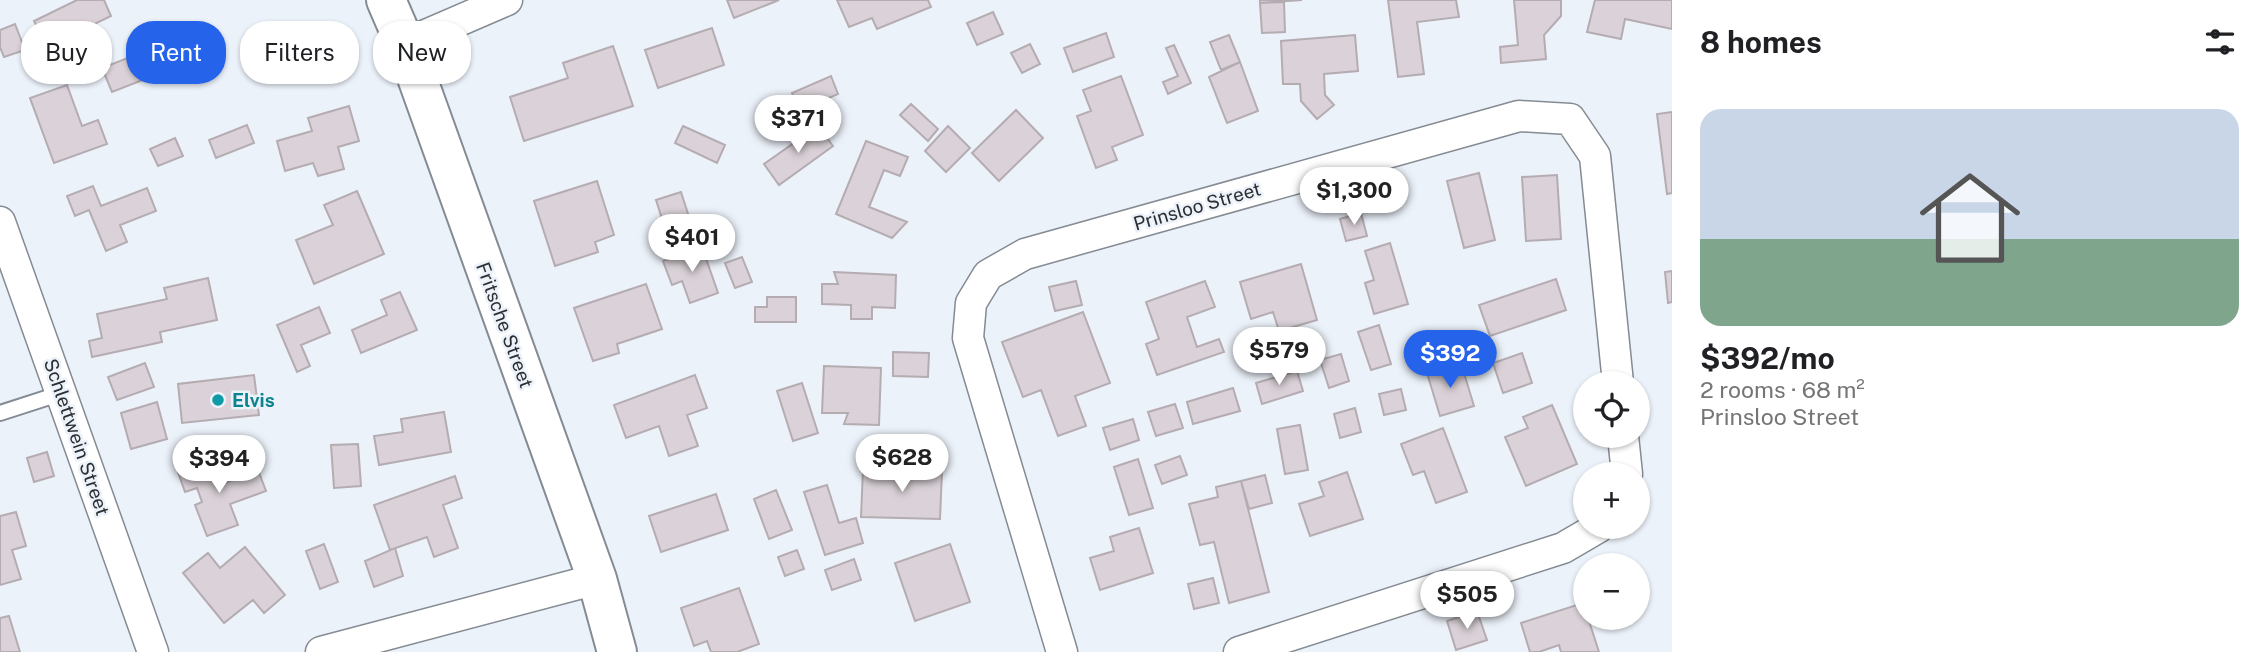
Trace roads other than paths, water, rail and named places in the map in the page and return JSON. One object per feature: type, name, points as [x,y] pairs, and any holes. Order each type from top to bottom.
[{"type":"street","name":"Fritsche Street","points":[[386,0],[395,21]]},
{"type":"street","points":[[459,21],[508,0]]},
{"type":"street","name":"Fritsche Street","points":[[419,84],[597,579],[617,652]]},
{"type":"street","name":"Prinsloo Street","points":[[1062,652],[968,338],[971,303],[988,275],[1026,254],[1519,116],[1570,119],[1595,156],[1617,371]]},
{"type":"street","name":"Schlettwein Street","points":[[0,222],[153,652]]},
{"type":"street","points":[[1239,652],[1563,548],[1578,539]]},
{"type":"street","points":[[321,652],[597,579]]},
{"type":"lane","points":[[0,413],[62,393]]},
{"type":"place","name":"Elvis","points":[[218,400]]}]
